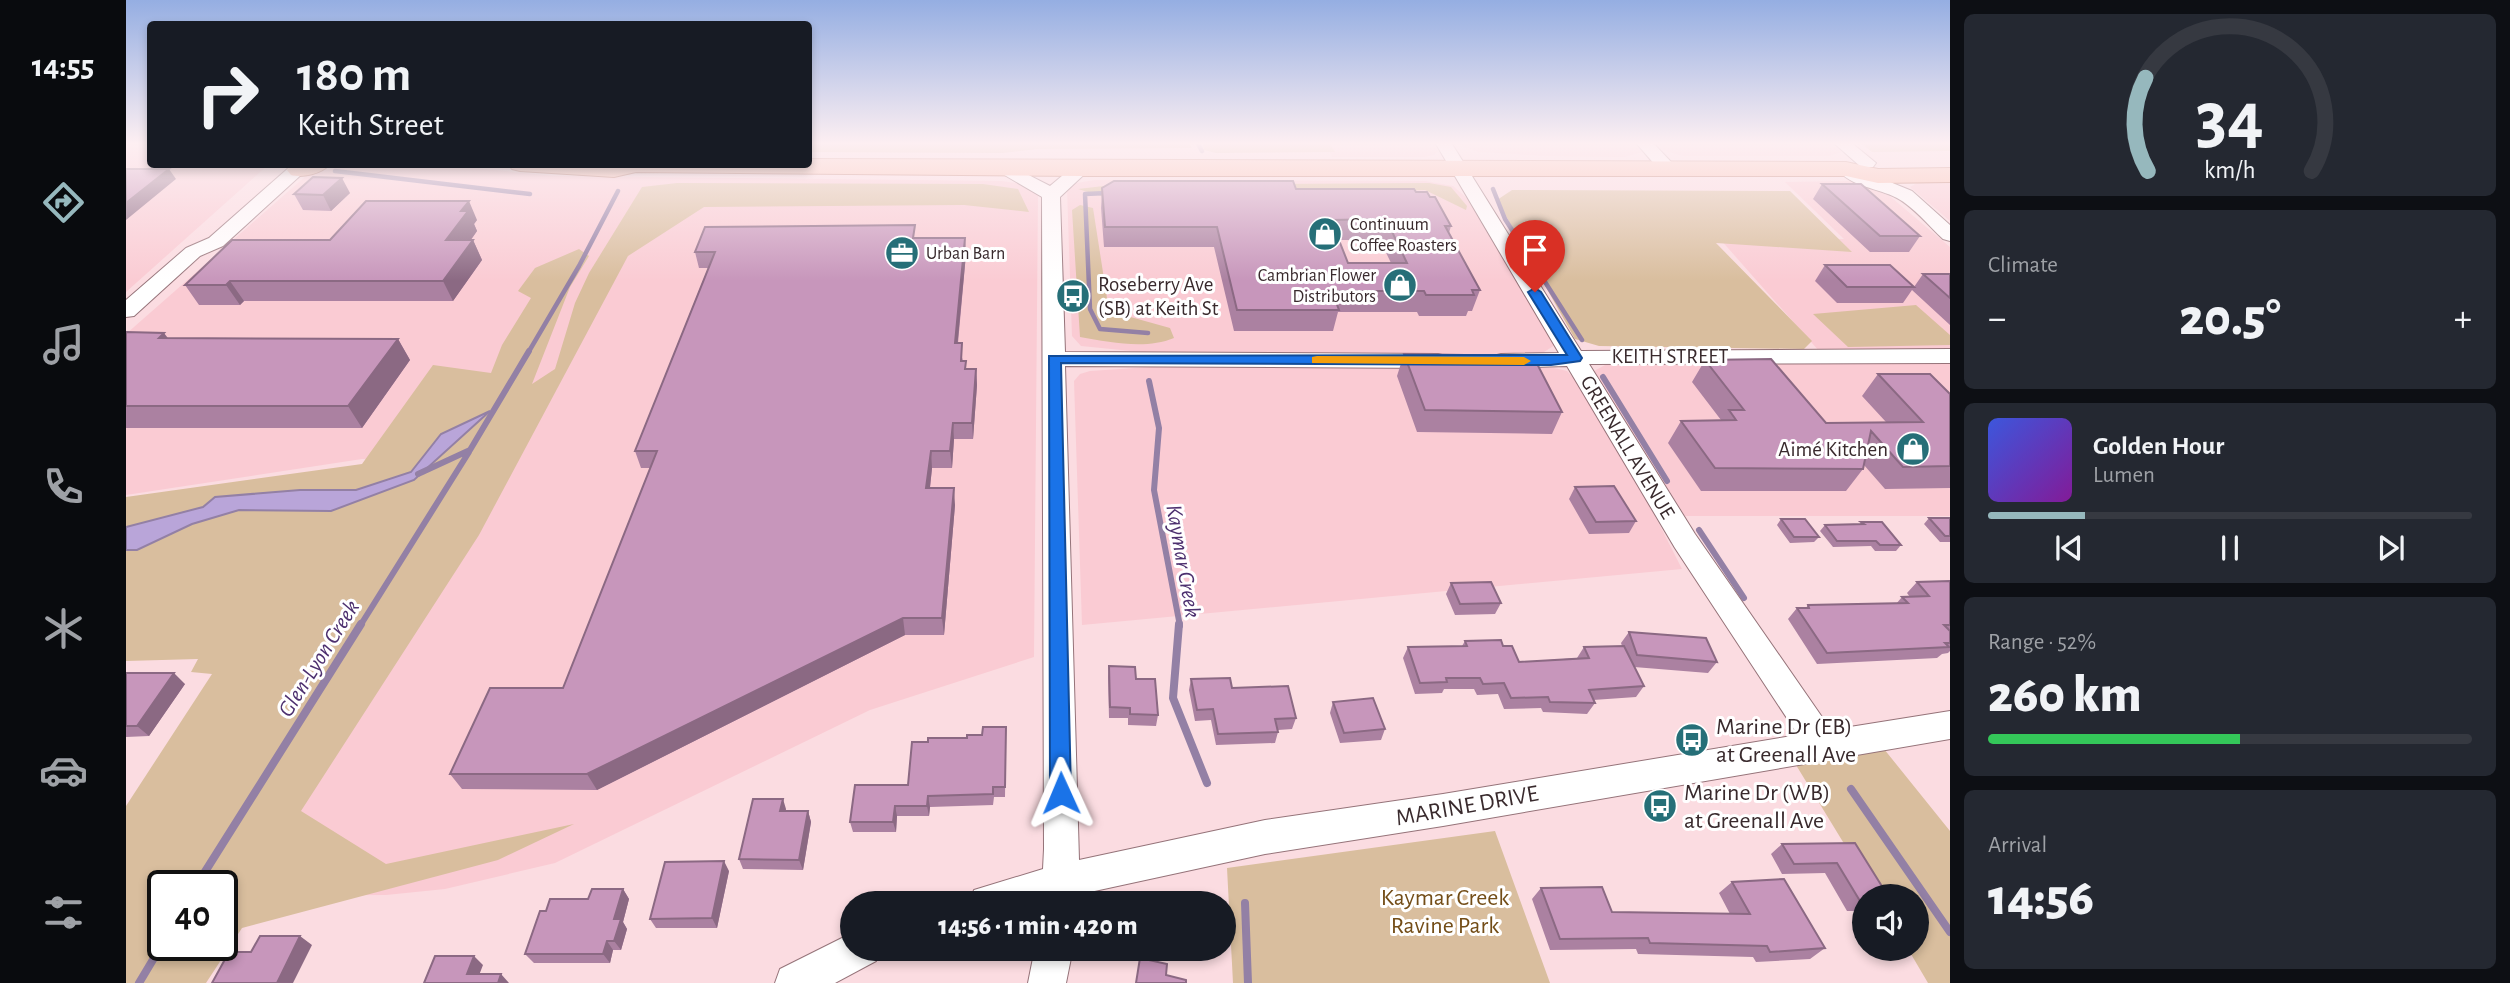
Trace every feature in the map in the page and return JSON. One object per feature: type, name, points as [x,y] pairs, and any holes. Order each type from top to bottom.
[{"type":"street","points":[[126,311],[193,252],[216,242],[274,190]]},
{"type":"street","points":[[1042,190],[1051,195]]},
{"type":"street","points":[[1051,195],[1057,190]]},
{"type":"street","name":"GREENALL AVENUE","points":[[1472,190],[1685,541],[1822,744]]},
{"type":"street","points":[[1913,190],[1950,235]]},
{"type":"street","points":[[1051,195],[1060,891]]},
{"type":"street","name":"KEITH STREET","points":[[1482,361],[1551,361],[1594,356],[1950,356]]},
{"type":"street","points":[[1054,359],[1454,361]]},
{"type":"street","name":"MARINE DRIVE","points":[[1063,891],[1184,853],[1267,837],[1950,725]]},
{"type":"street","points":[[794,983],[840,960]]},
{"type":"street","points":[[1047,983],[1051,961]]},
{"type":"shaded area","points":[[126,190],[240,190],[126,292]]},
{"type":"shaded area","points":[[290,190],[1032,190],[1038,194],[1034,657],[870,710],[555,863],[445,889],[386,895],[238,896],[238,870],[231,870],[463,462],[362,459],[126,495],[126,334]]},
{"type":"shaded area","points":[[1067,190],[1458,190],[1474,204],[1555,345],[1544,352],[1519,355],[1161,354],[1081,346],[1072,336]]},
{"type":"shaded area","points":[[1793,190],[1882,190],[1950,247],[1950,351],[1819,351],[1720,239],[1844,239]]},
{"type":"shaded area","points":[[1913,190],[1950,190],[1950,221]]},
{"type":"shaded area","points":[[1950,362],[1950,516],[1685,516],[1594,371],[1607,364]]},
{"type":"shaded area","points":[[1150,367],[1554,368],[1567,371],[1576,380],[1652,510],[1682,569],[1082,625],[1074,381],[1080,374],[1090,371]]},
{"type":"shaded area","points":[[490,411],[414,480],[331,511],[239,510],[192,524],[137,550],[126,550],[126,527],[203,507],[215,497],[300,490],[356,490],[411,472],[441,434]]},
{"type":"green space","points":[[640,190],[1018,190],[1029,212],[964,205],[704,207],[628,256],[479,535],[301,811],[386,864],[574,824],[498,860],[242,928],[238,934],[238,870],[147,870],[147,961],[220,961],[206,983],[126,983],[126,806],[212,674],[191,672],[198,659],[126,661],[126,550],[137,549],[192,524],[239,510],[331,510],[414,480],[487,413],[441,434],[411,472],[356,490],[300,490],[215,497],[203,507],[126,527],[126,497],[362,464],[433,365],[491,373],[502,345],[531,298],[518,291],[535,268],[579,249],[589,256],[570,287],[532,384],[555,369],[575,303],[589,273]]},
{"type":"green space","points":[[1081,190],[1453,190],[1467,206],[1466,210],[1425,190],[1111,199]]},
{"type":"green space","points":[[1512,190],[1790,191],[1852,252],[1716,243],[1812,341],[1804,349],[1599,346],[1575,339],[1497,200]]},
{"type":"green space","points":[[1080,205],[1093,208],[1109,311],[1170,328],[1174,338],[1139,344],[1080,337],[1072,210]]},
{"type":"green space","points":[[1916,305],[1950,335],[1950,345],[1848,347],[1813,314]]},
{"type":"green space","points":[[1884,749],[1950,831],[1950,983],[1928,983],[1915,961],[1929,961],[1929,884],[1869,884],[1796,765]]},
{"type":"green space","name":"Kaymar Creek Ravine Park","points":[[1495,831],[1550,983],[1233,983],[1232,961],[1236,961],[1236,891],[1228,891],[1227,868]]},
{"type":"building","points":[[126,190],[143,190],[126,203]]},
{"type":"building","points":[[299,190],[329,190],[323,195],[294,194]]},
{"type":"building","points":[[1102,190],[1415,190],[1435,197],[1451,226],[1445,226],[1480,290],[1472,290],[1474,295],[1426,295],[1424,291],[1332,291],[1339,310],[1237,310],[1217,227],[1105,227]],"holes":[[[1386,219],[1407,263],[1348,263],[1331,220]]]},
{"type":"building","points":[[1829,190],[1868,190],[1920,236],[1880,236]]},
{"type":"building","points":[[366,201],[469,201],[461,211],[468,211],[446,240],[473,240],[443,281],[230,281],[226,285],[185,285],[232,240],[330,240]]},
{"type":"building","points":[[915,225],[913,238],[965,238],[955,343],[962,343],[961,361],[966,361],[965,369],[976,369],[972,423],[953,423],[950,451],[931,451],[926,488],[954,488],[942,618],[903,618],[587,774],[450,774],[490,688],[563,688],[657,451],[635,451],[715,252],[695,252],[705,227]]},
{"type":"building","points":[[1825,265],[1890,265],[1914,287],[1847,287]]},
{"type":"building","points":[[1923,274],[1950,274],[1950,298]]},
{"type":"building","points":[[126,332],[164,333],[159,338],[398,339],[348,406],[126,406]]},
{"type":"building","points":[[1404,354],[1533,356],[1562,412],[1425,410]]},
{"type":"building","points":[[1771,359],[1826,423],[1923,422],[1878,374],[1930,374],[1950,394],[1950,466],[1903,467],[1871,431],[1863,469],[1715,468],[1681,421],[1736,420],[1729,410],[1744,410],[1705,360]]},
{"type":"building","points":[[1614,486],[1636,521],[1596,522],[1575,487]]},
{"type":"building","points":[[1929,518],[1950,518],[1950,536],[1945,536]]},
{"type":"building","points":[[1781,519],[1805,519],[1819,537],[1794,537]]},
{"type":"building","points":[[1861,522],[1882,522],[1901,545],[1880,545],[1876,541],[1837,541],[1825,525],[1864,524]]},
{"type":"building","points":[[1950,581],[1950,625],[1944,625],[1950,631],[1950,643],[1945,643],[1949,647],[1827,653],[1797,608],[1809,608],[1808,605],[1908,603],[1902,597],[1929,596],[1917,582]]},
{"type":"building","points":[[1491,582],[1501,603],[1460,604],[1451,583]]},
{"type":"building","points":[[1629,632],[1706,638],[1717,662],[1637,655]]},
{"type":"building","points":[[1501,640],[1503,646],[1512,646],[1519,662],[1589,658],[1584,647],[1624,646],[1644,686],[1589,690],[1595,703],[1550,702],[1548,697],[1511,698],[1504,683],[1483,684],[1480,678],[1446,678],[1447,682],[1420,683],[1408,647],[1467,646],[1465,641]]},
{"type":"building","points":[[1109,666],[1135,667],[1136,679],[1155,679],[1158,715],[1130,714],[1130,708],[1110,707]]},
{"type":"building","points":[[126,673],[174,673],[137,726],[126,726]]},
{"type":"building","points":[[1230,678],[1232,688],[1288,686],[1296,718],[1275,719],[1278,732],[1218,734],[1213,709],[1197,710],[1191,679]]},
{"type":"building","points":[[1373,698],[1385,729],[1344,733],[1333,702]]},
{"type":"building","points":[[983,727],[1006,727],[1005,787],[993,787],[993,794],[928,796],[927,806],[895,806],[893,822],[850,822],[855,785],[908,785],[912,742],[928,742],[928,738],[967,738],[967,735],[982,735]]},
{"type":"building","points":[[753,799],[783,799],[780,811],[808,811],[799,860],[739,859]]},
{"type":"building","points":[[1855,843],[1881,884],[1852,884],[1852,888],[1837,863],[1794,864],[1782,844]]},
{"type":"building","points":[[724,861],[712,918],[650,919],[665,862]]},
{"type":"building","points":[[1784,879],[1825,948],[1770,952],[1767,946],[1650,943],[1648,938],[1560,939],[1541,888],[1602,887],[1612,912],[1750,914],[1732,882]]},
{"type":"building","points":[[592,889],[623,889],[614,919],[621,919],[614,941],[607,941],[603,954],[525,954],[540,911],[546,911],[550,899],[588,899]]},
{"type":"building","points":[[260,936],[300,936],[277,983],[212,983],[224,961],[238,961],[238,952],[251,952]]},
{"type":"building","points":[[435,956],[474,956],[467,974],[501,974],[498,983],[424,983]]},
{"type":"building","points":[[1140,961],[1167,964],[1166,975],[1186,980],[1186,983],[1136,983]]},
{"type":"waterway","points":[[495,190],[530,194]]},
{"type":"waterway","points":[[1493,190],[1505,219],[1582,340]]},
{"type":"waterway","name":"Glen-Lyon Creek","points":[[528,353],[579,266],[618,191]]},
{"type":"waterway","name":"Kaymar Creek","points":[[1107,193],[1085,194],[1090,309],[1100,329],[1148,333]]},
{"type":"waterway","name":"Glen-Lyon Creek","points":[[418,474],[470,450],[529,351]]},
{"type":"waterway","points":[[1603,377],[1667,481]]},
{"type":"waterway","name":"Kaymar Creek","points":[[1149,381],[1159,428],[1154,490],[1180,626]]},
{"type":"waterway","name":"Glen-Lyon Creek","points":[[360,626],[469,452]]},
{"type":"waterway","points":[[1699,530],[1744,598]]},
{"type":"waterway","name":"Glen-Lyon Creek","points":[[206,870],[361,624]]},
{"type":"waterway","name":"Kaymar Creek","points":[[1179,624],[1173,698],[1207,783]]},
{"type":"waterway","points":[[1851,789],[1950,932]]},
{"type":"waterway","name":"Kaymar Creek","points":[[1245,903],[1248,983]]},
{"type":"waterway","name":"Glen-Lyon Creek","points":[[139,983],[152,961]]},
{"type":"slow traffic","points":[[1317,360],[1524,361]]},
{"type":"place","name":"Continuum Coffee Roasters","points":[[1325,234]]},
{"type":"place","name":"Urban Barn","points":[[902,253]]},
{"type":"place","name":"Cambrian Flower Distributors","points":[[1400,285]]},
{"type":"place","name":"Roseberry Ave (SB) at Keith St","points":[[1073,296]]},
{"type":"place","name":"Aimé Kitchen","points":[[1913,449]]},
{"type":"place","name":"Marine Dr (EB) at Greenall Ave","points":[[1692,740]]},
{"type":"place","name":"Marine Dr (WB) at Greenall Ave","points":[[1660,806]]},
{"type":"route","points":[[1061,793],[1054,359],[1551,361],[1575,358],[1535,292]]}]
